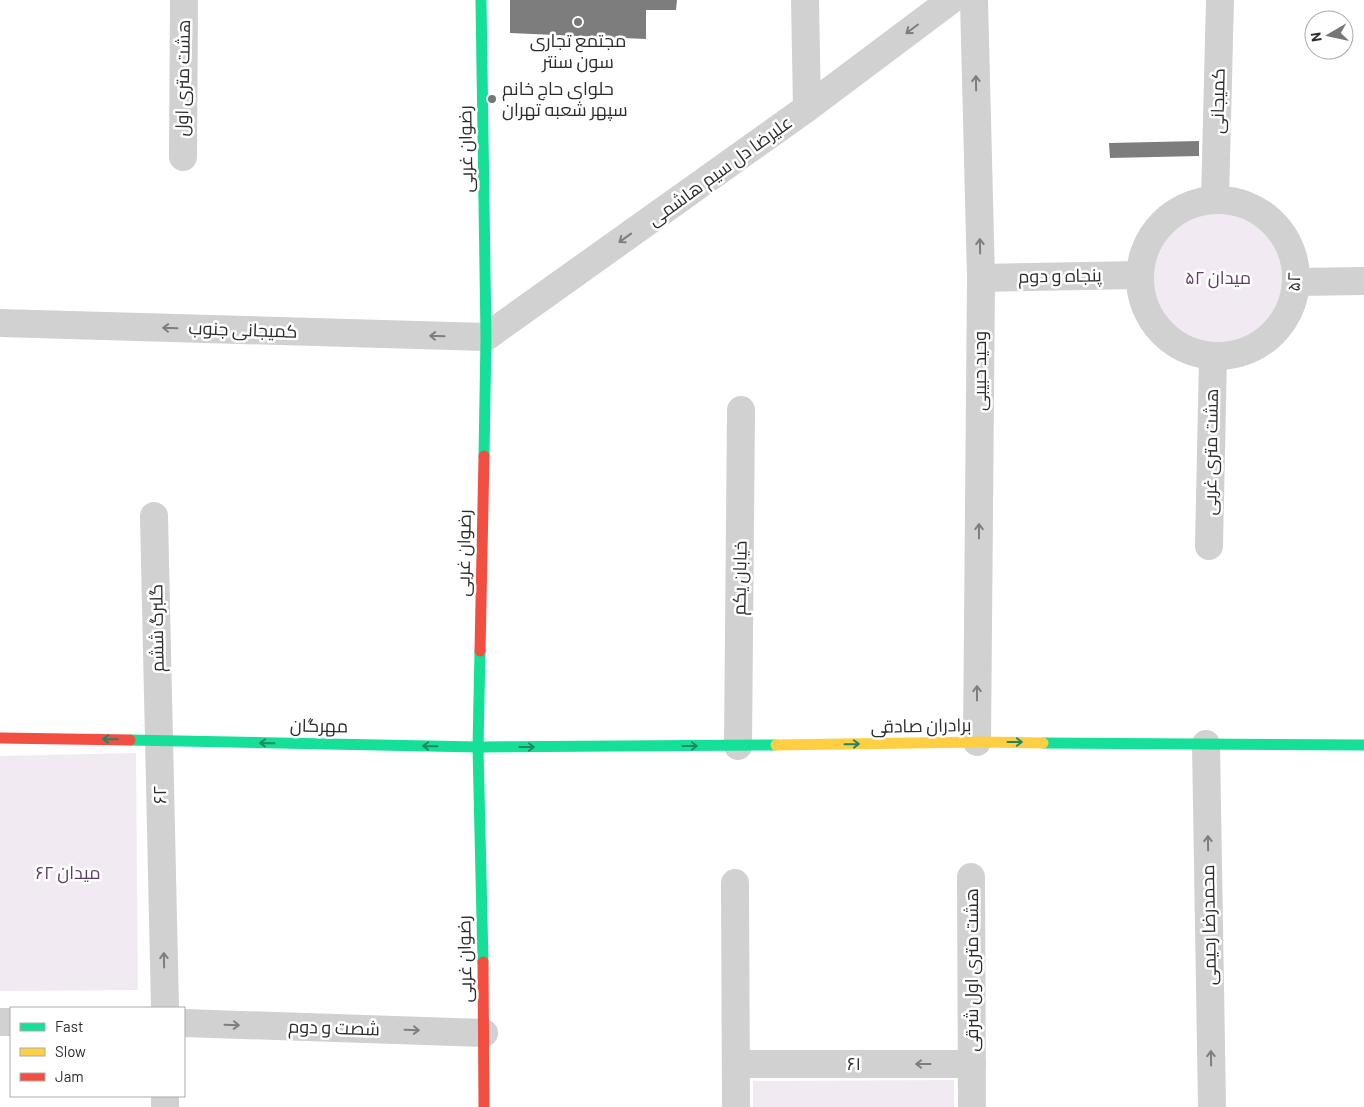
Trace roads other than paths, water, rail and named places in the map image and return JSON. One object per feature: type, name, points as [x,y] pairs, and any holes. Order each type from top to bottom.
[{"type":"street","name":"هشت متری اول","points":[[183,157],[184,0]]},
{"type":"street","name":"رضوان غربی","points":[[481,0],[486,337],[478,748],[484,1107]]},
{"type":"street","points":[[804,0],[807,108]]},
{"type":"street","name":"علیرضا دل سیم هاشمی","points":[[486,337],[807,108],[951,0]]},
{"type":"street","name":"وحید حبیبی","points":[[974,0],[981,278],[977,742]]},
{"type":"street","name":"کمیجانی","points":[[1212,200],[1216,199],[1220,0]]},
{"type":"street","name":"۵۲","points":[[1212,200],[1233,201],[1246,205],[1270,219],[1284,235],[1294,257],[1296,282],[1292,303],[1284,322],[1270,337],[1253,349],[1234,356],[1213,357],[1188,352],[1165,337],[1148,317],[1141,297],[1139,275],[1143,252],[1155,230],[1171,215],[1190,204],[1212,200]]},
{"type":"street","name":"پنجاه و دوم","points":[[981,278],[1139,275]]},
{"type":"street","points":[[1296,282],[1364,281]]},
{"type":"street","name":"کمیجانی جنوب","points":[[0,322],[486,337]]},
{"type":"street","name":"هشت متری غربی","points":[[1209,546],[1213,357]]},
{"type":"street","name":"خیابان یکم","points":[[738,746],[741,410]]},
{"type":"street","name":"گلبرگ ششم","points":[[154,516],[159,740]]},
{"type":"street","points":[[0,738],[159,740]]},
{"type":"street","name":"مهرگان","points":[[159,740],[478,748]]},
{"type":"street","name":"۶۲","points":[[159,740],[165,1007]]},
{"type":"street","name":"برادران صادقی","points":[[478,748],[977,742],[1364,745]]},
{"type":"street","name":"محمدرضا رحیمی","points":[[1206,744],[1212,1107]]},
{"type":"street","name":"هشت متری اول شرقی","points":[[971,877],[972,1064]]},
{"type":"street","points":[[735,882],[736,1107]]},
{"type":"street","name":"شصت و دوم","points":[[185,1023],[484,1033]]},
{"type":"street","name":"۶۱","points":[[736,1064],[972,1064]]},
{"type":"street","points":[[972,1064],[972,1107]]},
{"type":"place","name":"مجتمع تجاری سون سنتر","points":[[578,22]]},
{"type":"place","name":"حلوای حاج خانم سپهر شعبه تهران","points":[[492,99]]},
{"type":"park label","name":"میدان ۵۲","points":[[1218,278]]},
{"type":"park label","name":"میدان ۶۲","points":[[68,873]]}]
